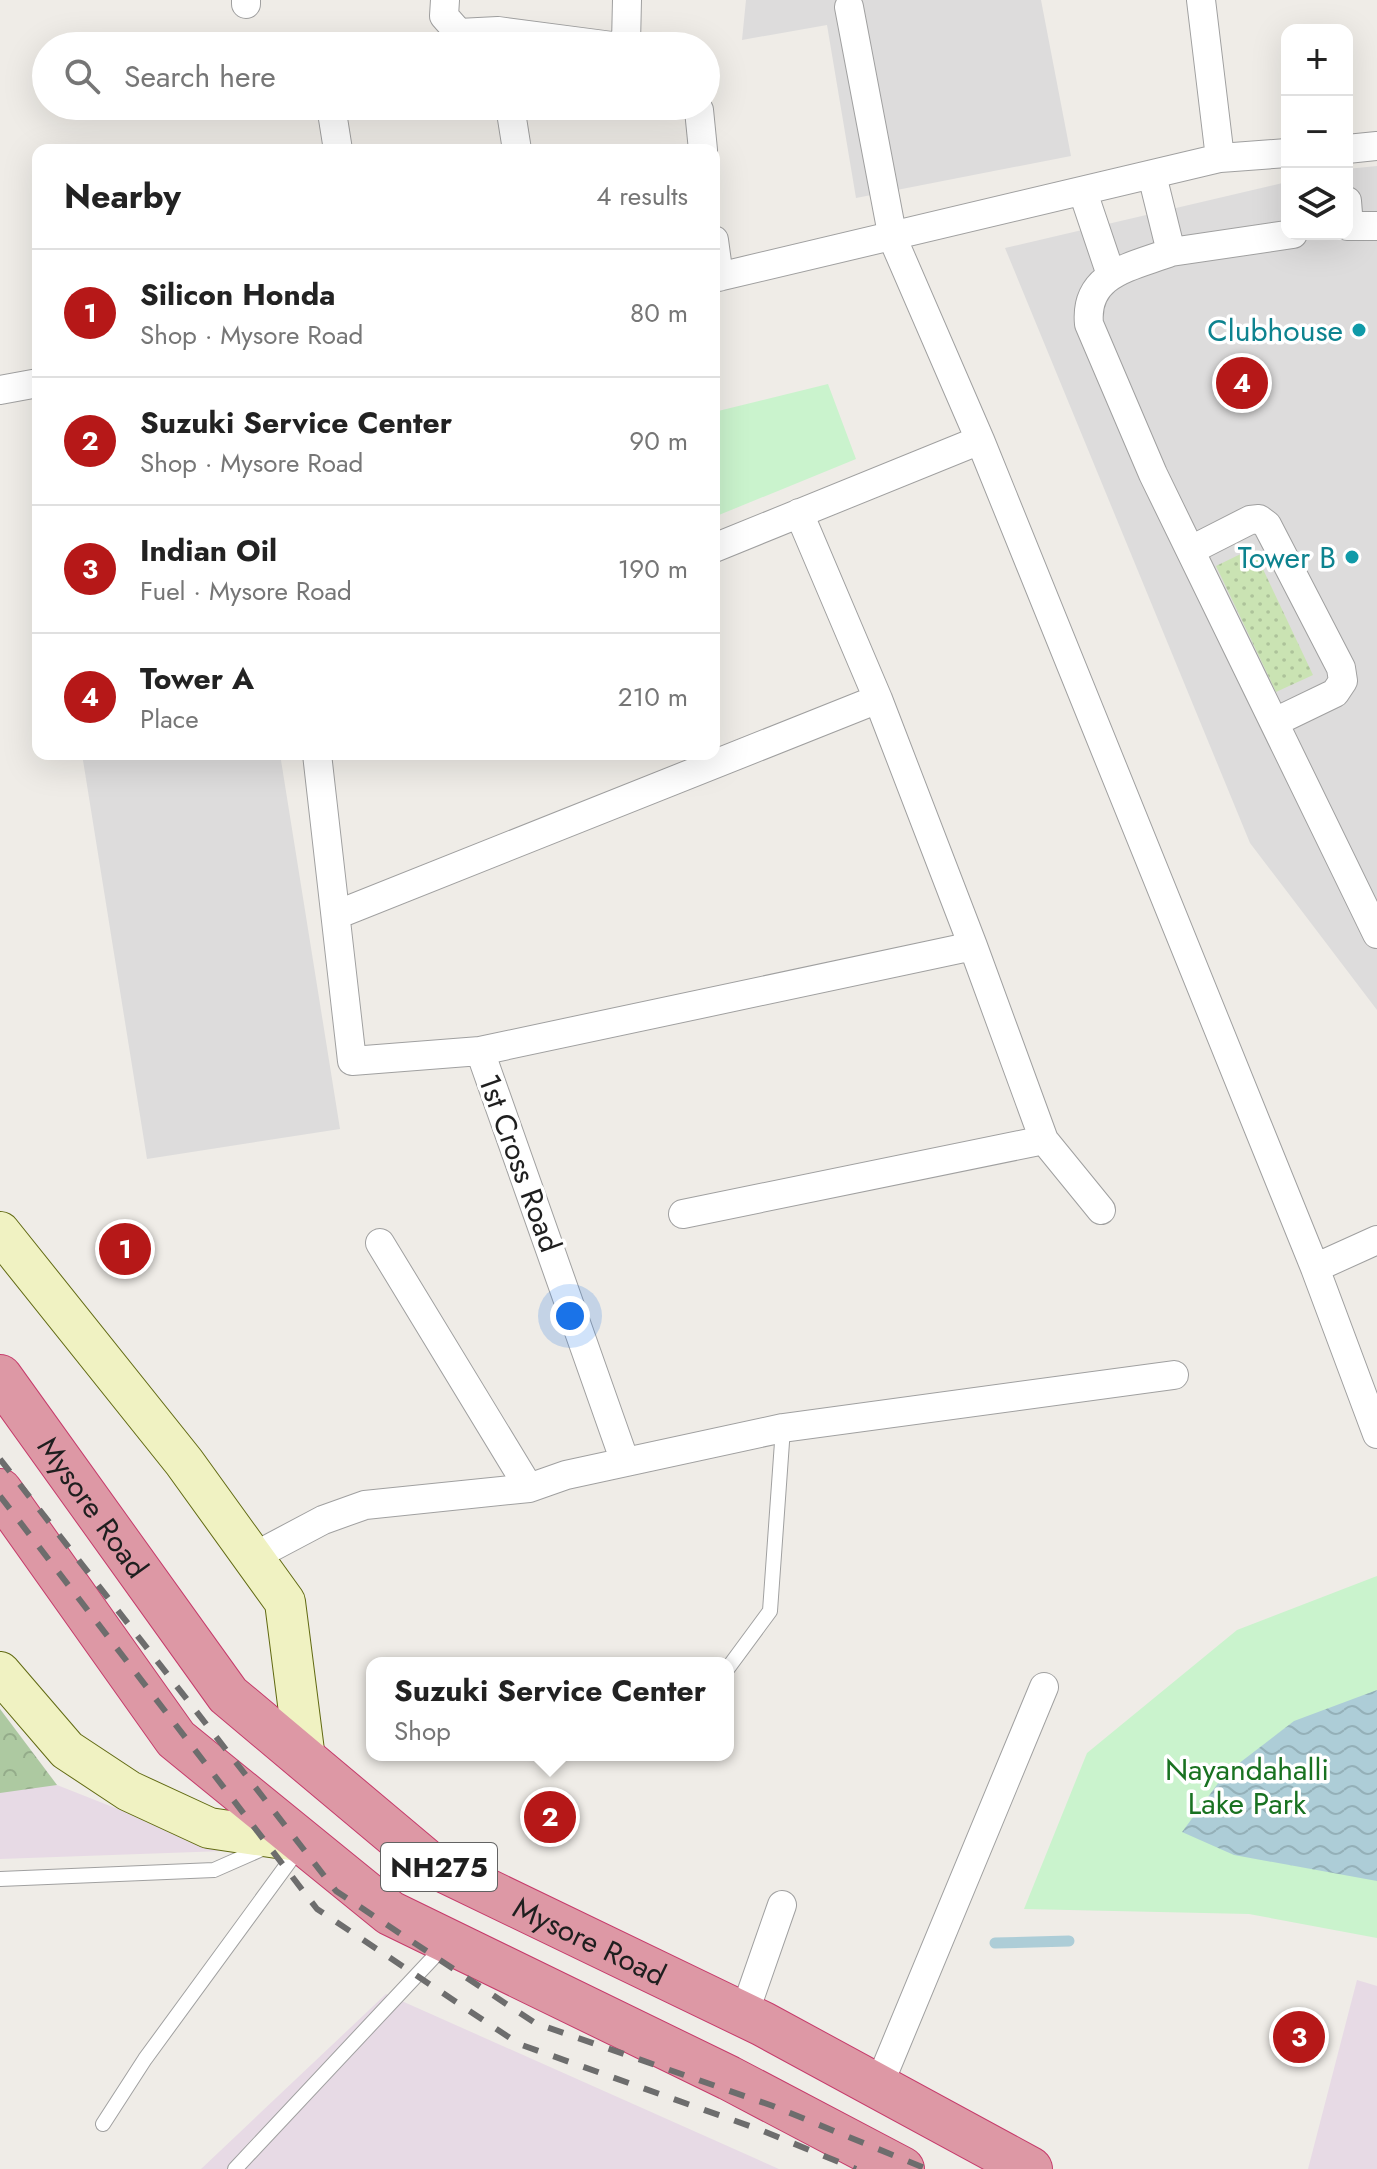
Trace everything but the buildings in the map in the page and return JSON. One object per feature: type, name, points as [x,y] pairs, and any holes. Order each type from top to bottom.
[{"type":"highway","name":"Mysore Road","points":[[0,1377],[228,1695],[427,1862],[744,2014],[1030,2169]]},
{"type":"highway","name":"Mysore Road","points":[[0,1491],[176,1739],[293,1841],[390,1913],[729,2078],[902,2169]]},
{"type":"street","points":[[445,0],[444,16],[458,32]]},
{"type":"street","points":[[626,32],[627,0]]},
{"type":"street","points":[[1201,0],[1220,158]]},
{"type":"street","points":[[849,7],[893,239],[980,440],[1315,1268],[1377,1434]]},
{"type":"street","points":[[333,120],[337,144]]},
{"type":"street","points":[[512,120],[516,144]]},
{"type":"street","points":[[700,120],[702,144]]},
{"type":"street","points":[[1353,148],[1377,146]]},
{"type":"street","points":[[720,277],[893,239],[1220,158],[1281,153]]},
{"type":"street","points":[[1152,175],[1171,252]]},
{"type":"street","points":[[1083,192],[1111,275]]},
{"type":"street","points":[[1281,236],[1171,252],[1111,275],[1087,302],[1089,324],[1153,474],[1377,934]]},
{"type":"street","points":[[0,390],[32,384]]},
{"type":"street","points":[[720,546],[980,440]]},
{"type":"street","points":[[799,513],[878,699],[1044,1140],[1101,1210]]},
{"type":"street","points":[[1191,550],[1250,520],[1259,519],[1267,525],[1341,668],[1343,681],[1335,693],[1275,722]]},
{"type":"street","points":[[336,915],[878,699]]},
{"type":"street","name":"1st Cross Road","points":[[318,760],[352,1061],[480,1051],[625,1462]]},
{"type":"street","points":[[480,1051],[973,946]]},
{"type":"street","points":[[683,1214],[1044,1140]]},
{"type":"street","points":[[0,1232],[184,1462],[285,1602],[305,1759]]},
{"type":"street","points":[[1315,1268],[1377,1240]]},
{"type":"street","points":[[380,1243],[529,1488]]},
{"type":"street","points":[[253,1557],[323,1520],[365,1505],[529,1488],[566,1475],[783,1428],[1174,1375]]},
{"type":"street","points":[[0,1672],[67,1750],[129,1791],[209,1828],[293,1841]]},
{"type":"street","points":[[878,2087],[1044,1687]]},
{"type":"street","points":[[744,2014],[782,1905]]},
{"type":"lane","points":[[734,1660],[770,1611],[783,1428]]},
{"type":"lane","points":[[0,1879],[214,1870],[293,1841]]},
{"type":"lane","points":[[103,2124],[293,1841]]},
{"type":"lane","points":[[235,2169],[448,1941]]},
{"type":"shaded area","points":[[746,0],[1041,0],[1071,156],[856,198],[827,25],[742,40]]},
{"type":"shaded area","points":[[1377,166],[1377,1010],[1250,843],[1005,248],[1281,183],[1281,240],[1353,240],[1353,168]]},
{"type":"shaded area","points":[[83,760],[281,760],[340,1129],[147,1159]]},
{"type":"shaded area","points":[[0,1709],[57,1785],[224,1851],[0,1859]]},
{"type":"shaded area","points":[[1357,1980],[1377,1986],[1377,2169],[1308,2169]]},
{"type":"shaded area","points":[[386,1994],[779,2169],[201,2169]]},
{"type":"green space","points":[[828,384],[856,459],[720,515],[720,411]]},
{"type":"green space","points":[[1253,548],[1313,675],[1276,692],[1216,566]]},
{"type":"green space","name":"Nayandahalli Lake Park","points":[[1377,1576],[1377,1938],[1249,1914],[1024,1909],[1087,1753],[1237,1630]]},
{"type":"green space","points":[[0,1709],[57,1785],[0,1793]]},
{"type":"water","points":[[1377,1690],[1377,1881],[1234,1855],[1182,1832],[1225,1774],[1294,1721]]},
{"type":"waterway","points":[[995,1943],[1069,1941]]},
{"type":"railway","points":[[0,1459],[336,1891],[535,2023],[773,2106],[927,2169]]},
{"type":"railway","points":[[0,1496],[317,1909],[519,2044],[758,2129],[856,2169]]},
{"type":"place","name":"Clubhouse","points":[[1359,330]]},
{"type":"place","name":"Tower A","points":[[1242,383]]},
{"type":"place","name":"Tower B","points":[[1352,557]]},
{"type":"place","name":"Silicon Honda","points":[[125,1249]]},
{"type":"place","name":"Suzuki Service Center","points":[[550,1817]]},
{"type":"place","name":"Indian Oil","points":[[1299,2037]]}]
